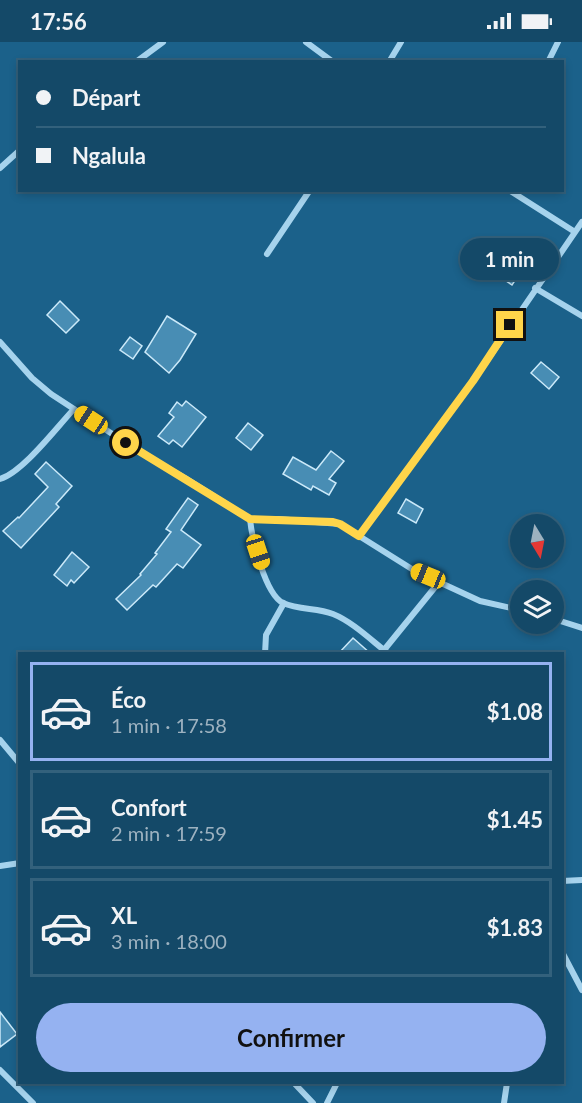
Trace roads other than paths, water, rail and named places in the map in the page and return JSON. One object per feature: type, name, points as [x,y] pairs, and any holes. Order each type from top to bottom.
[{"type":"street","points":[[139,60],[163,42]]},
{"type":"street","points":[[306,42],[330,60]]},
{"type":"street","points":[[390,60],[401,42]]},
{"type":"street","points":[[549,60],[558,42]]},
{"type":"street","points":[[0,168],[18,152]]},
{"type":"street","points":[[267,254],[309,192]]},
{"type":"street","points":[[512,192],[575,232]]},
{"type":"street","points":[[359,536],[473,381],[582,222]]},
{"type":"street","points":[[535,288],[582,316]]},
{"type":"street","points":[[0,342],[32,378],[51,394],[143,454],[250,519],[340,524],[415,571],[480,601],[510,608]]},
{"type":"street","points":[[0,479],[8,477],[26,461],[74,409]]},
{"type":"street","points":[[250,519],[252,537],[274,597],[284,603],[333,614],[387,652],[440,581]]},
{"type":"street","points":[[265,652],[266,635],[284,603]]},
{"type":"street","points":[[564,622],[582,628]]},
{"type":"street","points":[[0,740],[18,762]]},
{"type":"street","points":[[0,866],[18,863]]},
{"type":"street","points":[[564,881],[582,880]]},
{"type":"street","points":[[564,956],[582,990]]},
{"type":"street","points":[[0,1070],[33,1103]]},
{"type":"street","points":[[295,1084],[313,1103]]},
{"type":"street","points":[[327,1103],[336,1084]]},
{"type":"street","points":[[504,1103],[507,1084]]}]
